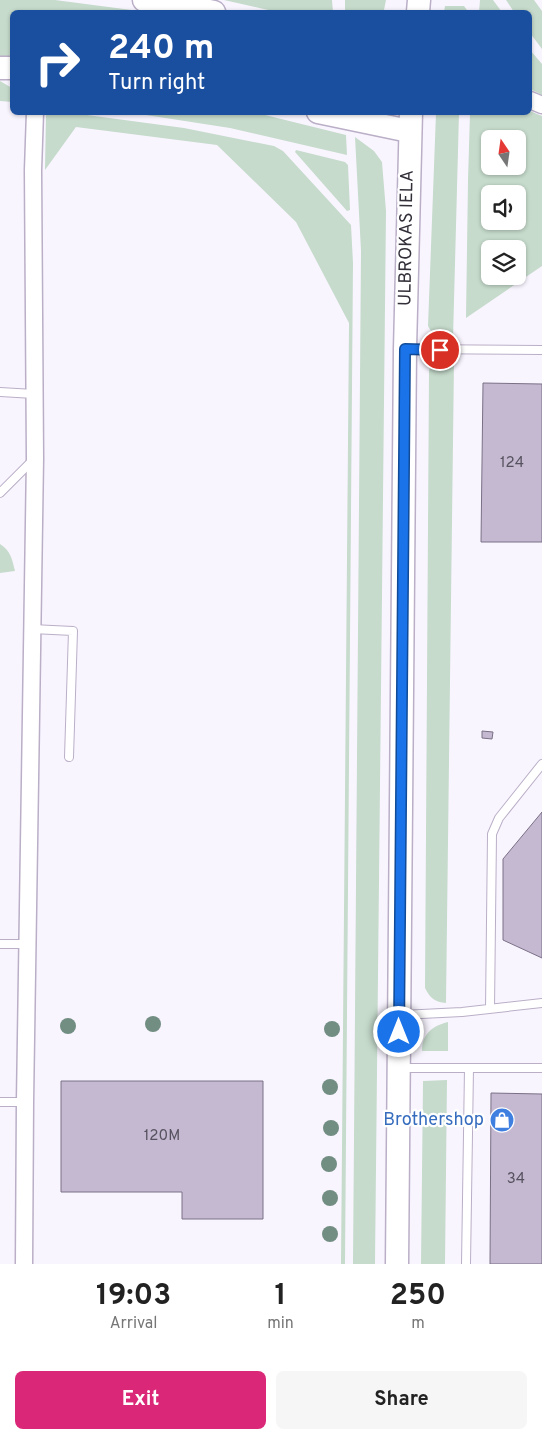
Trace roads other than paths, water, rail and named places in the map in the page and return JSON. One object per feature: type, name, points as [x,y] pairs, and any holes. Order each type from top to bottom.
[{"type":"main road","points":[[144,0],[185,3],[208,10]]},
{"type":"main road","points":[[346,115],[410,122]]},
{"type":"main road","name":"ULBROKAS IELA","points":[[397,1264],[405,349],[410,122]]},
{"type":"street","points":[[24,1264],[35,458],[33,170],[35,115]]},
{"type":"lane","points":[[405,349],[542,350]]},
{"type":"lane","points":[[0,392],[34,394]]},
{"type":"lane","points":[[0,493],[35,458]]},
{"type":"lane","points":[[32,629],[73,631],[68,757]]},
{"type":"lane","points":[[490,1009],[492,834],[499,818],[542,764]]},
{"type":"lane","points":[[0,944],[27,944]]},
{"type":"lane","points":[[399,1015],[445,1013],[542,1003]]},
{"type":"lane","points":[[399,1068],[542,1068]]},
{"type":"lane","points":[[466,1264],[469,1068]]},
{"type":"lane","points":[[0,1102],[25,1102]]},
{"type":"place","name":"Brothershop","points":[[502,1120]]}]
